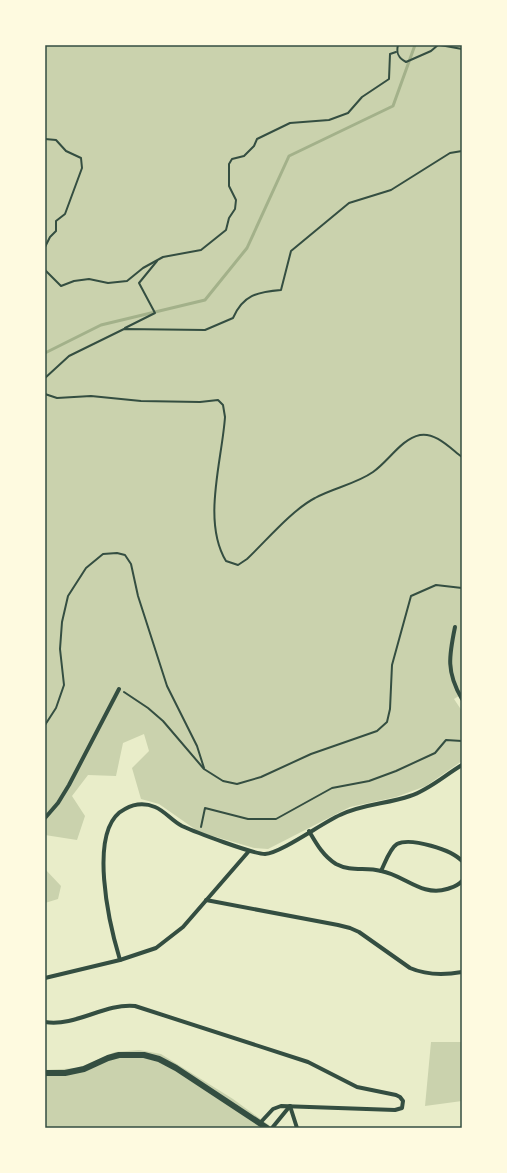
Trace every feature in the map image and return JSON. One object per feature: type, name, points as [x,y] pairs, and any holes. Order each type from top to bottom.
[{"type":"main road","points":[[45,1073],[65,1073],[84,1069],[108,1058],[119,1055],[144,1054],[159,1059],[176,1068],[267,1128]]},
{"type":"street","points":[[455,627],[449,657],[450,670],[462,699]]},
{"type":"street","points":[[45,818],[58,803],[69,785],[120,689]]},
{"type":"street","points":[[120,960],[106,905],[105,841],[111,821],[116,815],[129,807],[146,805],[155,807],[181,825],[250,851],[258,853],[272,852],[351,810],[397,800],[423,791],[462,765]]},
{"type":"street","points":[[309,831],[324,854],[336,863],[354,869],[381,870],[426,890],[435,892],[456,886],[462,880]]},
{"type":"street","points":[[381,870],[394,846],[398,843],[410,843],[436,847],[457,856],[462,861]]},
{"type":"street","points":[[45,978],[120,960],[156,948],[170,939],[250,851]]},
{"type":"street","points":[[206,900],[338,924],[359,932],[410,968],[419,972],[438,974],[462,972]]},
{"type":"street","points":[[45,1022],[61,1023],[114,1007],[135,1006],[308,1062],[357,1087],[396,1095],[403,1101],[403,1106],[400,1110],[290,1106],[273,1109],[260,1123]]},
{"type":"street","points":[[272,1128],[290,1106]]},
{"type":"street","points":[[290,1106],[297,1128]]},
{"type":"path","points":[[398,45],[396,52],[400,60],[406,62],[439,45],[462,49]]},
{"type":"path","points":[[45,270],[61,286],[74,281],[89,279],[116,283],[127,281],[143,268],[169,255],[201,250],[226,230],[229,218],[235,209],[236,200],[229,186],[229,164],[232,159],[244,156],[254,146],[257,139],[290,123],[329,120],[338,115],[348,113],[362,97],[389,79],[390,54],[396,52]]},
{"type":"path","points":[[45,138],[56,140],[66,151],[81,158],[82,168],[65,214],[56,221],[56,231],[50,237],[45,247]]},
{"type":"path","points":[[124,329],[205,330],[233,318],[238,306],[258,292],[280,290],[291,251],[349,203],[391,190],[450,153],[462,151]]},
{"type":"path","points":[[45,378],[69,356],[155,313],[139,283],[158,260]]},
{"type":"path","points":[[45,394],[57,398],[91,396],[141,401],[218,400],[224,405],[224,417],[214,504],[217,539],[220,551],[226,561],[238,565],[247,559],[296,512],[313,499],[371,473],[385,463],[407,439],[421,435],[433,436],[462,457]]},
{"type":"path","points":[[45,725],[56,708],[64,686],[60,649],[62,622],[68,596],[86,568],[103,554],[117,553],[125,555],[131,564],[138,596],[167,686],[197,746],[204,769]]},
{"type":"path","points":[[120,689],[148,708],[163,721],[204,769],[223,781],[237,784],[261,777],[311,754],[377,731],[386,722],[388,716],[392,665],[411,596],[436,585],[462,588]]},
{"type":"path","points":[[200,832],[206,808],[248,819],[276,819],[332,788],[369,781],[396,771],[435,753],[446,740],[462,741]]},
{"type":"green space","points":[[45,45],[462,45],[462,694],[454,699],[462,711],[462,761],[426,786],[396,797],[350,807],[268,849],[254,848],[199,832],[159,804],[141,799],[132,768],[149,751],[144,734],[123,743],[116,776],[88,775],[72,796],[85,816],[77,840],[45,835]]},
{"type":"green space","points":[[45,869],[61,886],[58,899],[45,903]]},
{"type":"green space","points":[[431,1042],[462,1042],[462,1101],[425,1106]]},
{"type":"green space","points":[[139,1050],[161,1054],[233,1099],[273,1128],[45,1128],[45,1070],[78,1068],[115,1052]]},
{"type":"waterway","points":[[45,353],[101,325],[205,300],[247,248],[289,156],[393,106],[415,45]]}]
